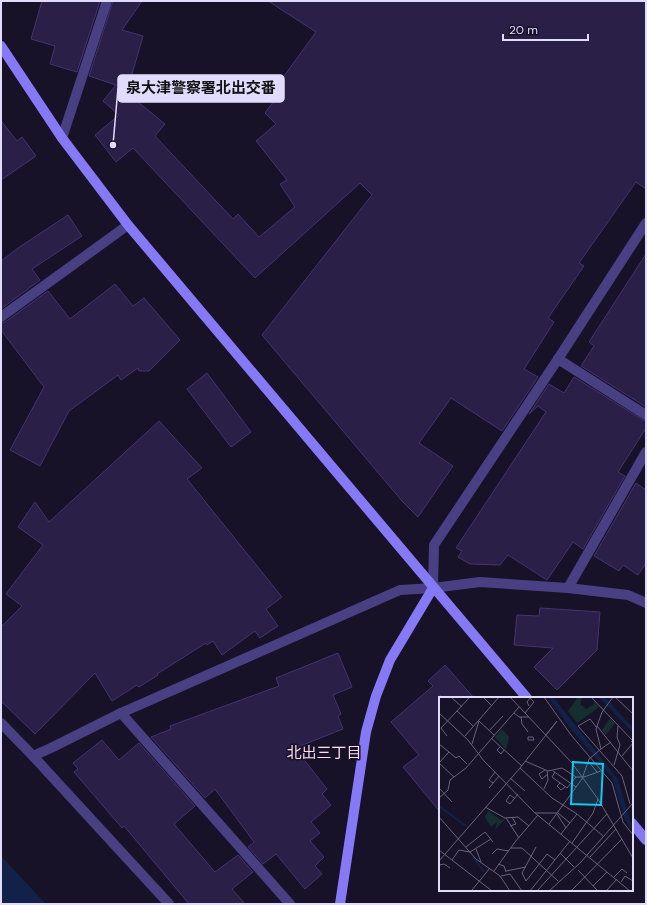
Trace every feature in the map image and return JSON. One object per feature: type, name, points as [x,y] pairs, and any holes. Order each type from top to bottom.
[{"type":"street","points":[[62,138],[108,1]]},
{"type":"street","points":[[1,46],[62,138],[128,225],[526,697]]},
{"type":"street","points":[[340,904],[366,732],[376,696],[390,660],[433,588],[434,545],[558,359],[646,223]]},
{"type":"street","points":[[1,317],[128,225]]},
{"type":"street","points":[[558,359],[646,415]]},
{"type":"street","points":[[568,588],[646,452]]},
{"type":"street","points":[[33,756],[121,713],[400,590],[433,588],[480,582],[568,588],[628,595],[646,603]]},
{"type":"street","points":[[121,713],[290,904]]},
{"type":"street","points":[[1,723],[170,904]]},
{"type":"street","points":[[633,824],[646,840]]},
{"type":"water","points":[[1,856],[46,904],[1,904]]},
{"type":"building","points":[[42,1],[100,1],[77,72],[50,64],[55,46],[31,39]]},
{"type":"building","points":[[113,1],[142,1],[122,30],[143,36],[128,88],[117,85],[165,124],[155,136],[233,219],[238,214],[259,237],[295,207],[280,184],[287,180],[256,141],[276,124],[265,113],[277,97],[271,94],[316,32],[268,1],[646,1],[646,189],[636,182],[579,263],[584,266],[548,318],[554,322],[524,369],[538,377],[502,431],[451,398],[419,443],[453,466],[418,517],[402,501],[262,335],[372,195],[360,183],[255,278],[133,148],[116,162],[95,135],[119,115],[103,101],[116,85],[89,76]]},
{"type":"building","points":[[1,121],[17,141],[22,137],[36,156],[1,180]]},
{"type":"building","points":[[68,215],[82,236],[32,269],[40,280],[1,309],[1,261]]},
{"type":"building","points":[[646,254],[646,407],[581,366],[594,346],[589,342]]},
{"type":"building","points":[[115,284],[133,306],[144,298],[180,340],[149,371],[139,371],[138,368],[121,380],[118,375],[69,411],[40,466],[10,450],[44,387],[1,330],[1,323],[5,322],[48,291],[70,319]]},
{"type":"building","points":[[207,373],[251,432],[231,447],[187,389]]},
{"type":"building","points":[[574,377],[646,421],[646,428],[618,472],[625,476],[583,549],[573,542],[547,580],[508,555],[500,565],[470,564],[458,557],[462,551],[456,548],[546,412],[538,406],[529,414],[549,384],[564,393]]},
{"type":"building","points":[[159,421],[202,468],[187,479],[282,597],[266,609],[278,626],[260,638],[255,631],[222,655],[213,641],[207,645],[206,643],[139,687],[137,685],[112,701],[95,673],[35,734],[1,701],[1,627],[22,606],[6,594],[43,545],[18,527],[35,502],[49,522]]},
{"type":"building","points":[[636,483],[646,490],[646,563],[638,575],[623,565],[619,571],[594,556]]},
{"type":"building","points":[[540,608],[600,612],[597,650],[557,690],[534,667],[553,648],[514,645],[517,615],[539,616]]},
{"type":"building","points":[[338,653],[352,687],[333,695],[341,714],[338,716],[343,729],[295,748],[327,789],[322,794],[331,805],[311,822],[320,833],[310,841],[324,857],[315,866],[322,874],[305,889],[276,854],[263,864],[248,847],[254,842],[215,789],[205,798],[151,737],[171,729],[170,726],[279,686],[276,678]]},
{"type":"building","points":[[445,665],[473,697],[442,697],[440,695],[439,697],[439,811],[403,767],[419,755],[391,722],[433,686],[428,681]]},
{"type":"building","points":[[102,740],[119,760],[139,743],[195,806],[174,824],[215,872],[238,855],[253,872],[232,889],[245,904],[189,904],[124,826],[122,828],[74,772],[78,769],[73,763]]},
{"type":"place","name":"泉大津警察署北出交番","points":[[113,145]]},
{"type":"district","name":"北出三丁目","points":[[324,753]]}]
